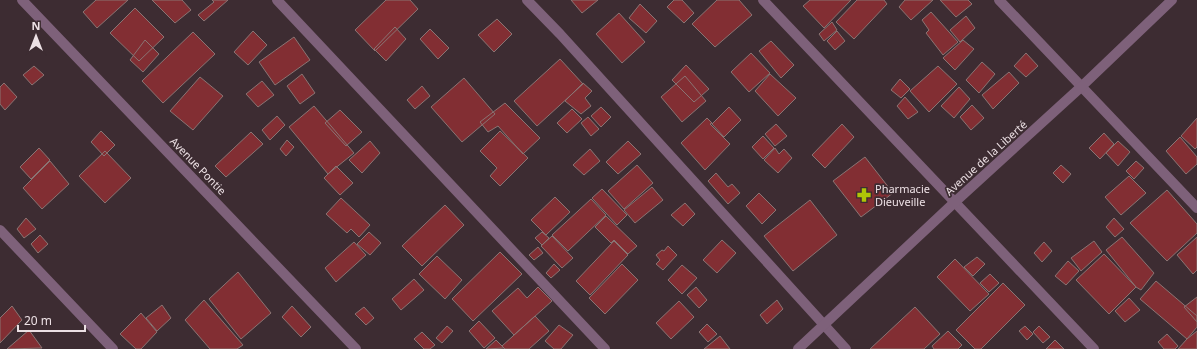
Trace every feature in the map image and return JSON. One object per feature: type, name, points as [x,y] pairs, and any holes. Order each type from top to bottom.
[{"type":"street","name":"Avenue Pontie","points":[[22,0],[356,349]]},
{"type":"street","points":[[277,0],[605,349]]},
{"type":"street","points":[[527,0],[846,349]]},
{"type":"street","points":[[763,0],[956,201],[1094,349]]},
{"type":"street","points":[[999,0],[1197,208]]},
{"type":"street","name":"Avenue de la Liberté","points":[[798,349],[956,201],[1081,87],[1172,0]]},
{"type":"street","points":[[0,230],[113,349]]},
{"type":"building","points":[[96,0],[128,0],[97,28],[83,12]]},
{"type":"building","points":[[152,0],[182,0],[191,10],[175,23]]},
{"type":"building","points":[[212,0],[228,0],[204,21],[198,15],[214,2]]},
{"type":"building","points":[[386,0],[410,0],[418,9],[375,51],[355,30]]},
{"type":"building","points":[[571,0],[598,0],[582,13]]},
{"type":"building","points":[[674,0],[682,0],[694,13],[684,23],[667,7]]},
{"type":"building","points":[[717,0],[739,0],[752,15],[715,47],[692,24]]},
{"type":"building","points":[[810,0],[851,0],[824,28],[803,6]]},
{"type":"building","points":[[857,0],[884,0],[887,4],[854,39],[836,22]]},
{"type":"building","points":[[905,0],[933,0],[911,20],[899,7]]},
{"type":"building","points":[[940,0],[968,0],[972,4],[956,17]]},
{"type":"building","points":[[640,4],[657,21],[646,33],[629,18]]},
{"type":"building","points":[[135,8],[164,37],[139,61],[110,33]]},
{"type":"building","points":[[931,12],[958,42],[943,55],[926,33],[929,30],[922,20]]},
{"type":"building","points":[[619,13],[645,42],[622,63],[596,34]]},
{"type":"building","points":[[966,16],[975,28],[960,42],[950,30]]},
{"type":"building","points":[[497,19],[512,34],[494,52],[478,35]]},
{"type":"building","points":[[832,22],[837,30],[824,41],[819,34]]},
{"type":"building","points":[[395,27],[406,39],[386,61],[374,49]]},
{"type":"building","points":[[430,29],[449,48],[438,59],[420,39]]},
{"type":"building","points":[[253,31],[267,45],[248,65],[234,52]]},
{"type":"building","points":[[837,31],[845,41],[835,50],[827,41]]},
{"type":"building","points":[[193,32],[215,54],[163,103],[142,81]]},
{"type":"building","points":[[294,37],[310,60],[275,85],[259,62]]},
{"type":"building","points":[[145,40],[159,54],[143,72],[130,60]]},
{"type":"building","points":[[963,40],[974,49],[955,70],[943,58]]},
{"type":"building","points":[[771,41],[794,65],[781,78],[759,51]]},
{"type":"building","points":[[751,53],[770,73],[749,92],[731,72]]},
{"type":"building","points":[[1026,53],[1038,66],[1026,77],[1014,66]]},
{"type":"building","points":[[560,59],[583,84],[537,126],[514,101]]},
{"type":"building","points":[[982,62],[995,74],[979,93],[966,80]]},
{"type":"building","points":[[686,65],[709,89],[694,102],[672,80]]},
{"type":"building","points":[[34,66],[44,75],[32,85],[23,75]]},
{"type":"building","points":[[938,66],[957,84],[929,112],[910,91]]},
{"type":"building","points":[[1009,72],[1019,83],[993,109],[982,95]]},
{"type":"building","points":[[302,74],[315,93],[300,104],[287,86]]},
{"type":"building","points":[[770,74],[796,98],[778,116],[755,91]]},
{"type":"building","points":[[685,76],[706,101],[682,122],[661,97]]},
{"type":"building","points":[[200,77],[223,96],[193,130],[170,111]]},
{"type":"building","points":[[464,78],[495,114],[462,142],[431,107]]},
{"type":"building","points":[[900,79],[910,89],[901,98],[891,90]]},
{"type":"building","points":[[262,81],[274,95],[258,107],[246,94]]},
{"type":"building","points":[[4,83],[17,97],[5,110],[0,104],[0,87]]},
{"type":"building","points":[[583,83],[592,91],[585,98],[591,106],[581,114],[565,101]]},
{"type":"building","points":[[422,86],[430,96],[415,109],[407,100]]},
{"type":"building","points":[[959,87],[970,99],[954,118],[941,106]]},
{"type":"building","points":[[905,97],[918,112],[908,119],[897,106]]},
{"type":"building","points":[[505,103],[540,138],[523,154],[498,126],[488,132],[480,122]]},
{"type":"building","points":[[972,105],[984,118],[971,130],[960,117]]},
{"type":"building","points":[[314,106],[354,153],[328,174],[289,127]]},
{"type":"building","points":[[601,107],[611,117],[601,127],[591,116]]},
{"type":"building","points":[[729,107],[741,120],[724,137],[712,124]]},
{"type":"building","points":[[572,109],[582,119],[567,133],[557,123]]},
{"type":"building","points":[[340,110],[362,132],[346,146],[325,123]]},
{"type":"building","points":[[277,116],[285,125],[270,140],[262,130]]},
{"type":"building","points":[[588,117],[599,129],[591,136],[581,123]]},
{"type":"building","points":[[707,118],[712,123],[710,124],[730,144],[705,170],[681,143]]},
{"type":"building","points":[[1197,118],[1197,147],[1195,149],[1181,136]]},
{"type":"building","points":[[776,124],[787,136],[775,146],[765,134]]},
{"type":"building","points":[[842,124],[854,137],[825,168],[812,155]]},
{"type":"building","points":[[101,131],[115,145],[104,156],[91,142]]},
{"type":"building","points":[[500,131],[528,158],[500,186],[490,176],[497,168],[480,151]]},
{"type":"building","points":[[251,132],[263,144],[226,177],[215,166]]},
{"type":"building","points":[[1104,133],[1114,144],[1100,159],[1089,148]]},
{"type":"building","points":[[763,136],[774,148],[763,159],[752,147]]},
{"type":"building","points":[[1180,137],[1197,157],[1197,164],[1186,174],[1166,151]]},
{"type":"building","points":[[287,140],[294,147],[286,156],[280,149]]},
{"type":"building","points":[[370,141],[380,153],[362,173],[349,160]]},
{"type":"building","points":[[628,141],[641,154],[618,174],[606,162]]},
{"type":"building","points":[[1118,141],[1130,152],[1118,166],[1106,153]]},
{"type":"building","points":[[39,148],[50,160],[31,179],[20,167]]},
{"type":"building","points":[[775,148],[779,154],[784,149],[792,158],[778,173],[764,160]]},
{"type":"building","points":[[590,149],[600,161],[584,175],[573,165]]},
{"type":"building","points":[[105,151],[131,178],[105,203],[79,176]]},
{"type":"building","points":[[865,157],[893,193],[861,217],[833,181]]},
{"type":"building","points":[[50,161],[69,184],[42,209],[23,188]]},
{"type":"building","points":[[1136,161],[1144,168],[1134,179],[1126,171]]},
{"type":"building","points":[[637,165],[653,183],[624,209],[608,191]]},
{"type":"building","points":[[1061,165],[1071,174],[1063,183],[1053,173]]},
{"type":"building","points":[[336,166],[353,183],[340,195],[324,178]]},
{"type":"building","points":[[716,173],[728,187],[732,184],[740,193],[728,204],[708,181]]},
{"type":"building","points":[[1129,176],[1146,193],[1121,215],[1105,197]]},
{"type":"building","points":[[652,187],[663,200],[635,223],[624,210]]},
{"type":"building","points":[[602,189],[627,215],[617,225],[592,198]]},
{"type":"building","points":[[1167,190],[1197,224],[1197,233],[1167,261],[1130,223]]},
{"type":"building","points":[[759,193],[776,210],[762,224],[746,206]]},
{"type":"building","points":[[555,197],[570,212],[546,235],[531,220]]},
{"type":"building","points":[[341,198],[370,225],[359,237],[351,229],[347,233],[326,214]]},
{"type":"building","points":[[591,199],[606,215],[568,251],[552,235]]},
{"type":"building","points":[[810,200],[837,235],[793,271],[764,236]]},
{"type":"building","points":[[685,203],[695,214],[683,226],[671,215]]},
{"type":"building","points":[[445,205],[464,225],[422,266],[402,246]]},
{"type":"building","points":[[606,216],[637,246],[628,254],[614,240],[611,243],[595,227]]},
{"type":"building","points":[[26,218],[36,229],[24,238],[17,229]]},
{"type":"building","points":[[1114,218],[1124,229],[1115,237],[1106,227]]},
{"type":"building","points":[[369,232],[381,243],[370,255],[357,244]]},
{"type":"building","points":[[542,232],[549,238],[542,245],[535,238]]},
{"type":"building","points":[[40,235],[48,244],[38,253],[31,244]]},
{"type":"building","points":[[552,236],[573,258],[562,268],[541,246]]},
{"type":"building","points":[[1122,237],[1154,273],[1141,290],[1136,287],[1106,250]]},
{"type":"building","points":[[1197,237],[1197,270],[1193,274],[1177,255]]},
{"type":"building","points":[[722,240],[736,253],[717,273],[703,260]]},
{"type":"building","points":[[614,241],[628,255],[590,295],[576,281]]},
{"type":"building","points":[[1094,241],[1102,252],[1081,271],[1071,258]]},
{"type":"building","points":[[354,242],[366,255],[336,282],[325,268]]},
{"type":"building","points":[[1044,242],[1052,251],[1042,262],[1034,253]]},
{"type":"building","points":[[668,246],[677,255],[663,270],[656,264],[660,260],[656,255],[662,250],[664,251]]},
{"type":"building","points":[[538,247],[543,253],[534,260],[529,255]]},
{"type":"building","points":[[500,252],[522,274],[473,321],[452,299]]},
{"type":"building","points":[[1104,254],[1136,287],[1109,314],[1076,280]]},
{"type":"building","points":[[437,256],[462,280],[445,299],[419,274]]},
{"type":"building","points":[[977,257],[985,264],[973,276],[964,267]]},
{"type":"building","points":[[955,259],[989,294],[970,311],[937,277]]},
{"type":"building","points":[[1068,261],[1079,271],[1066,285],[1055,276]]},
{"type":"building","points":[[554,264],[560,270],[551,278],[546,273]]},
{"type":"building","points":[[622,264],[638,280],[605,314],[589,298]]},
{"type":"building","points":[[682,265],[697,278],[682,294],[668,280]]},
{"type":"building","points":[[238,272],[271,313],[241,339],[209,299]]},
{"type":"building","points":[[990,274],[999,283],[989,292],[980,283]]},
{"type":"building","points":[[414,279],[424,290],[401,310],[392,299]]},
{"type":"building","points":[[1156,281],[1197,316],[1197,327],[1187,339],[1140,299]]},
{"type":"building","points":[[1003,283],[1025,305],[981,349],[975,349],[956,330]]},
{"type":"building","points":[[538,287],[552,301],[514,335],[492,311],[518,288],[527,298]]},
{"type":"building","points":[[696,287],[707,300],[699,308],[687,295]]},
{"type":"building","points":[[1197,297],[1197,322],[1184,307]]},
{"type":"building","points":[[1129,298],[1140,310],[1125,322],[1115,311]]},
{"type":"building","points":[[204,300],[243,345],[237,349],[210,349],[185,320]]},
{"type":"building","points":[[777,300],[783,309],[767,324],[760,315]]},
{"type":"building","points":[[679,301],[694,317],[671,339],[656,323]]},
{"type":"building","points":[[162,305],[171,318],[157,331],[146,318]]},
{"type":"building","points":[[12,306],[22,320],[0,343],[0,318]]},
{"type":"building","points":[[292,306],[311,327],[301,337],[282,317]]},
{"type":"building","points":[[364,307],[374,318],[366,325],[355,314]]},
{"type":"building","points":[[915,307],[940,334],[924,349],[870,349]]},
{"type":"building","points":[[141,313],[157,332],[141,349],[136,349],[120,334]]},
{"type":"building","points":[[535,316],[549,331],[529,349],[505,349],[502,346]]},
{"type":"building","points":[[479,321],[495,338],[484,348],[469,331]]},
{"type":"building","points":[[707,324],[717,334],[708,342],[699,332]]},
{"type":"building","points":[[559,325],[573,335],[561,349],[554,349],[545,341]]},
{"type":"building","points":[[447,326],[453,331],[442,343],[436,338]]},
{"type":"building","points":[[1025,326],[1033,334],[1027,340],[1019,331]]},
{"type":"building","points":[[1039,326],[1050,337],[1043,343],[1033,332]]},
{"type":"building","points":[[29,330],[42,348],[7,349]]},
{"type":"building","points":[[948,331],[962,345],[958,349],[934,349],[932,346]]},
{"type":"building","points":[[1197,331],[1197,349],[1178,349],[1187,339]]},
{"type":"building","points":[[422,332],[435,345],[430,349],[424,349],[414,339]]},
{"type":"building","points":[[1167,334],[1178,346],[1175,349],[1164,349],[1158,342]]},
{"type":"building","points":[[720,336],[730,349],[704,349]]},
{"type":"building","points":[[496,340],[504,348],[486,349]]},
{"type":"building","points":[[1055,340],[1064,349],[1046,349]]},
{"type":"place","name":"Pharmacie Dieuveille","points":[[864,195]]}]
